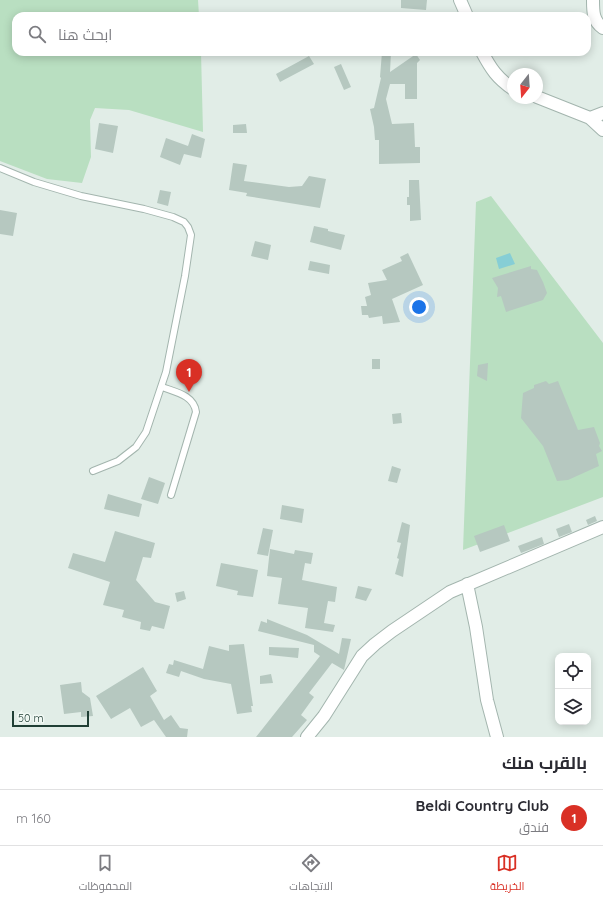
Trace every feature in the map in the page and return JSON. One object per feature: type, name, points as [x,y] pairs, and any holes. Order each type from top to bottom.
[{"type":"street","points":[[460,0],[465,12]]},
{"type":"street","points":[[592,0],[594,17],[598,25],[603,28]]},
{"type":"street","points":[[484,56],[489,66],[501,81],[507,84]]},
{"type":"street","points":[[543,99],[590,118],[603,130]]},
{"type":"street","points":[[590,118],[603,113]]},
{"type":"street","points":[[307,737],[324,716],[355,667],[374,644],[450,592],[603,527]]},
{"type":"street","points":[[467,584],[476,627],[487,700],[497,737]]},
{"type":"lane","points":[[0,168],[34,182],[81,196],[174,217],[184,222],[191,235],[185,276],[162,386],[146,432],[136,447],[118,461],[93,471]]},
{"type":"lane","points":[[162,386],[189,399],[194,405],[196,412],[171,495]]},
{"type":"green space","points":[[0,0],[198,0],[199,12],[12,12],[12,56],[201,56],[203,132],[129,110],[95,108],[90,120],[91,157],[82,183],[47,179],[0,161]]},
{"type":"green space","points":[[491,196],[603,343],[603,497],[463,550],[476,202]]},
{"type":"water","points":[[510,253],[515,264],[499,269],[496,258]]},
{"type":"building","points":[[401,0],[427,0],[426,10],[401,8]]},
{"type":"building","points":[[309,56],[314,64],[280,82],[276,74]]},
{"type":"building","points":[[382,56],[391,56],[390,72],[413,56],[417,56],[420,60],[417,63],[417,99],[405,99],[405,84],[390,84],[386,99],[392,124],[414,123],[415,147],[420,147],[420,163],[379,164],[379,140],[375,140],[370,109],[374,108],[380,77]]},
{"type":"building","points":[[341,64],[351,87],[344,90],[334,67]]},
{"type":"building","points":[[99,123],[118,126],[113,153],[95,149]]},
{"type":"building","points":[[246,124],[247,133],[233,133],[233,125]]},
{"type":"building","points":[[192,134],[205,139],[201,158],[184,154],[180,165],[160,157],[166,138],[188,146]]},
{"type":"building","points":[[233,163],[247,165],[244,181],[289,187],[302,186],[309,176],[326,179],[320,208],[246,196],[247,193],[229,190]]},
{"type":"building","points":[[409,180],[419,180],[421,220],[410,221],[410,205],[407,205],[407,197],[409,197]]},
{"type":"building","points":[[160,190],[171,192],[168,206],[157,203]]},
{"type":"building","points":[[0,210],[17,213],[13,236],[0,234]]},
{"type":"building","points":[[314,226],[345,235],[341,250],[310,242]]},
{"type":"building","points":[[255,241],[271,245],[268,260],[251,256]]},
{"type":"building","points":[[408,253],[423,285],[392,299],[400,322],[383,324],[382,316],[369,318],[368,315],[362,315],[361,306],[367,306],[365,297],[371,295],[368,283],[387,280],[382,270],[402,261],[400,257]]},
{"type":"building","points":[[310,261],[330,265],[329,274],[308,270]]},
{"type":"building","points":[[531,266],[531,269],[537,270],[547,293],[543,300],[506,312],[501,296],[497,297],[498,288],[492,278]]},
{"type":"building","points":[[372,359],[380,359],[380,369],[372,369]]},
{"type":"building","points":[[488,363],[487,381],[477,376],[478,365]]},
{"type":"building","points":[[546,381],[549,384],[558,381],[578,430],[594,427],[600,443],[599,446],[602,451],[596,454],[599,466],[568,480],[557,481],[543,446],[521,418],[523,393],[534,388],[534,385]]},
{"type":"building","points":[[401,413],[402,423],[393,424],[392,414]]},
{"type":"building","points":[[392,466],[401,469],[397,483],[388,481]]},
{"type":"building","points":[[149,477],[165,483],[158,504],[141,499]]},
{"type":"building","points":[[108,494],[142,504],[139,517],[104,509]]},
{"type":"building","points":[[282,505],[304,509],[302,523],[280,519]]},
{"type":"building","points":[[595,516],[597,521],[588,525],[586,520]]},
{"type":"building","points":[[402,522],[410,525],[403,577],[395,574],[401,543],[397,542]]},
{"type":"building","points":[[569,524],[572,532],[559,537],[556,529]]},
{"type":"building","points":[[504,525],[510,541],[480,552],[474,536]]},
{"type":"building","points":[[263,528],[273,530],[268,556],[257,554]]},
{"type":"building","points":[[115,531],[155,543],[151,558],[143,557],[136,580],[155,602],[170,606],[164,629],[152,626],[150,631],[140,629],[141,622],[122,617],[124,610],[103,605],[110,582],[68,568],[73,553],[105,562]]},
{"type":"building","points":[[542,537],[544,544],[521,553],[518,546]]},
{"type":"building","points":[[270,549],[294,554],[295,550],[313,553],[311,564],[305,563],[302,580],[337,587],[335,602],[328,601],[324,623],[335,625],[333,632],[305,628],[308,608],[278,604],[282,578],[267,576]]},
{"type":"building","points":[[221,563],[258,570],[253,597],[237,595],[238,591],[216,586]]},
{"type":"building","points":[[358,586],[372,589],[366,601],[355,598]]},
{"type":"building","points":[[184,591],[186,599],[177,602],[175,593]]},
{"type":"building","points":[[267,619],[307,635],[339,654],[342,638],[351,639],[344,670],[332,663],[309,693],[314,697],[301,715],[307,720],[292,737],[256,737],[320,656],[314,652],[314,645],[258,631],[261,621],[267,623]]},
{"type":"building","points":[[244,644],[253,706],[251,706],[252,712],[237,714],[231,684],[204,679],[181,671],[179,677],[166,673],[169,664],[173,665],[174,660],[203,669],[209,646],[229,651],[229,645]]},
{"type":"building","points":[[269,647],[299,648],[298,658],[269,655]]},
{"type":"building","points":[[143,667],[157,691],[150,696],[164,720],[171,715],[180,728],[188,729],[187,737],[166,737],[154,720],[141,727],[130,708],[111,719],[96,696]]},
{"type":"building","points":[[271,674],[273,683],[260,684],[260,676]]},
{"type":"building","points":[[81,682],[82,692],[90,698],[93,716],[81,717],[81,712],[64,714],[60,685]]},
{"type":"place","name":"Beldi Country Club","points":[[189,392]]}]
